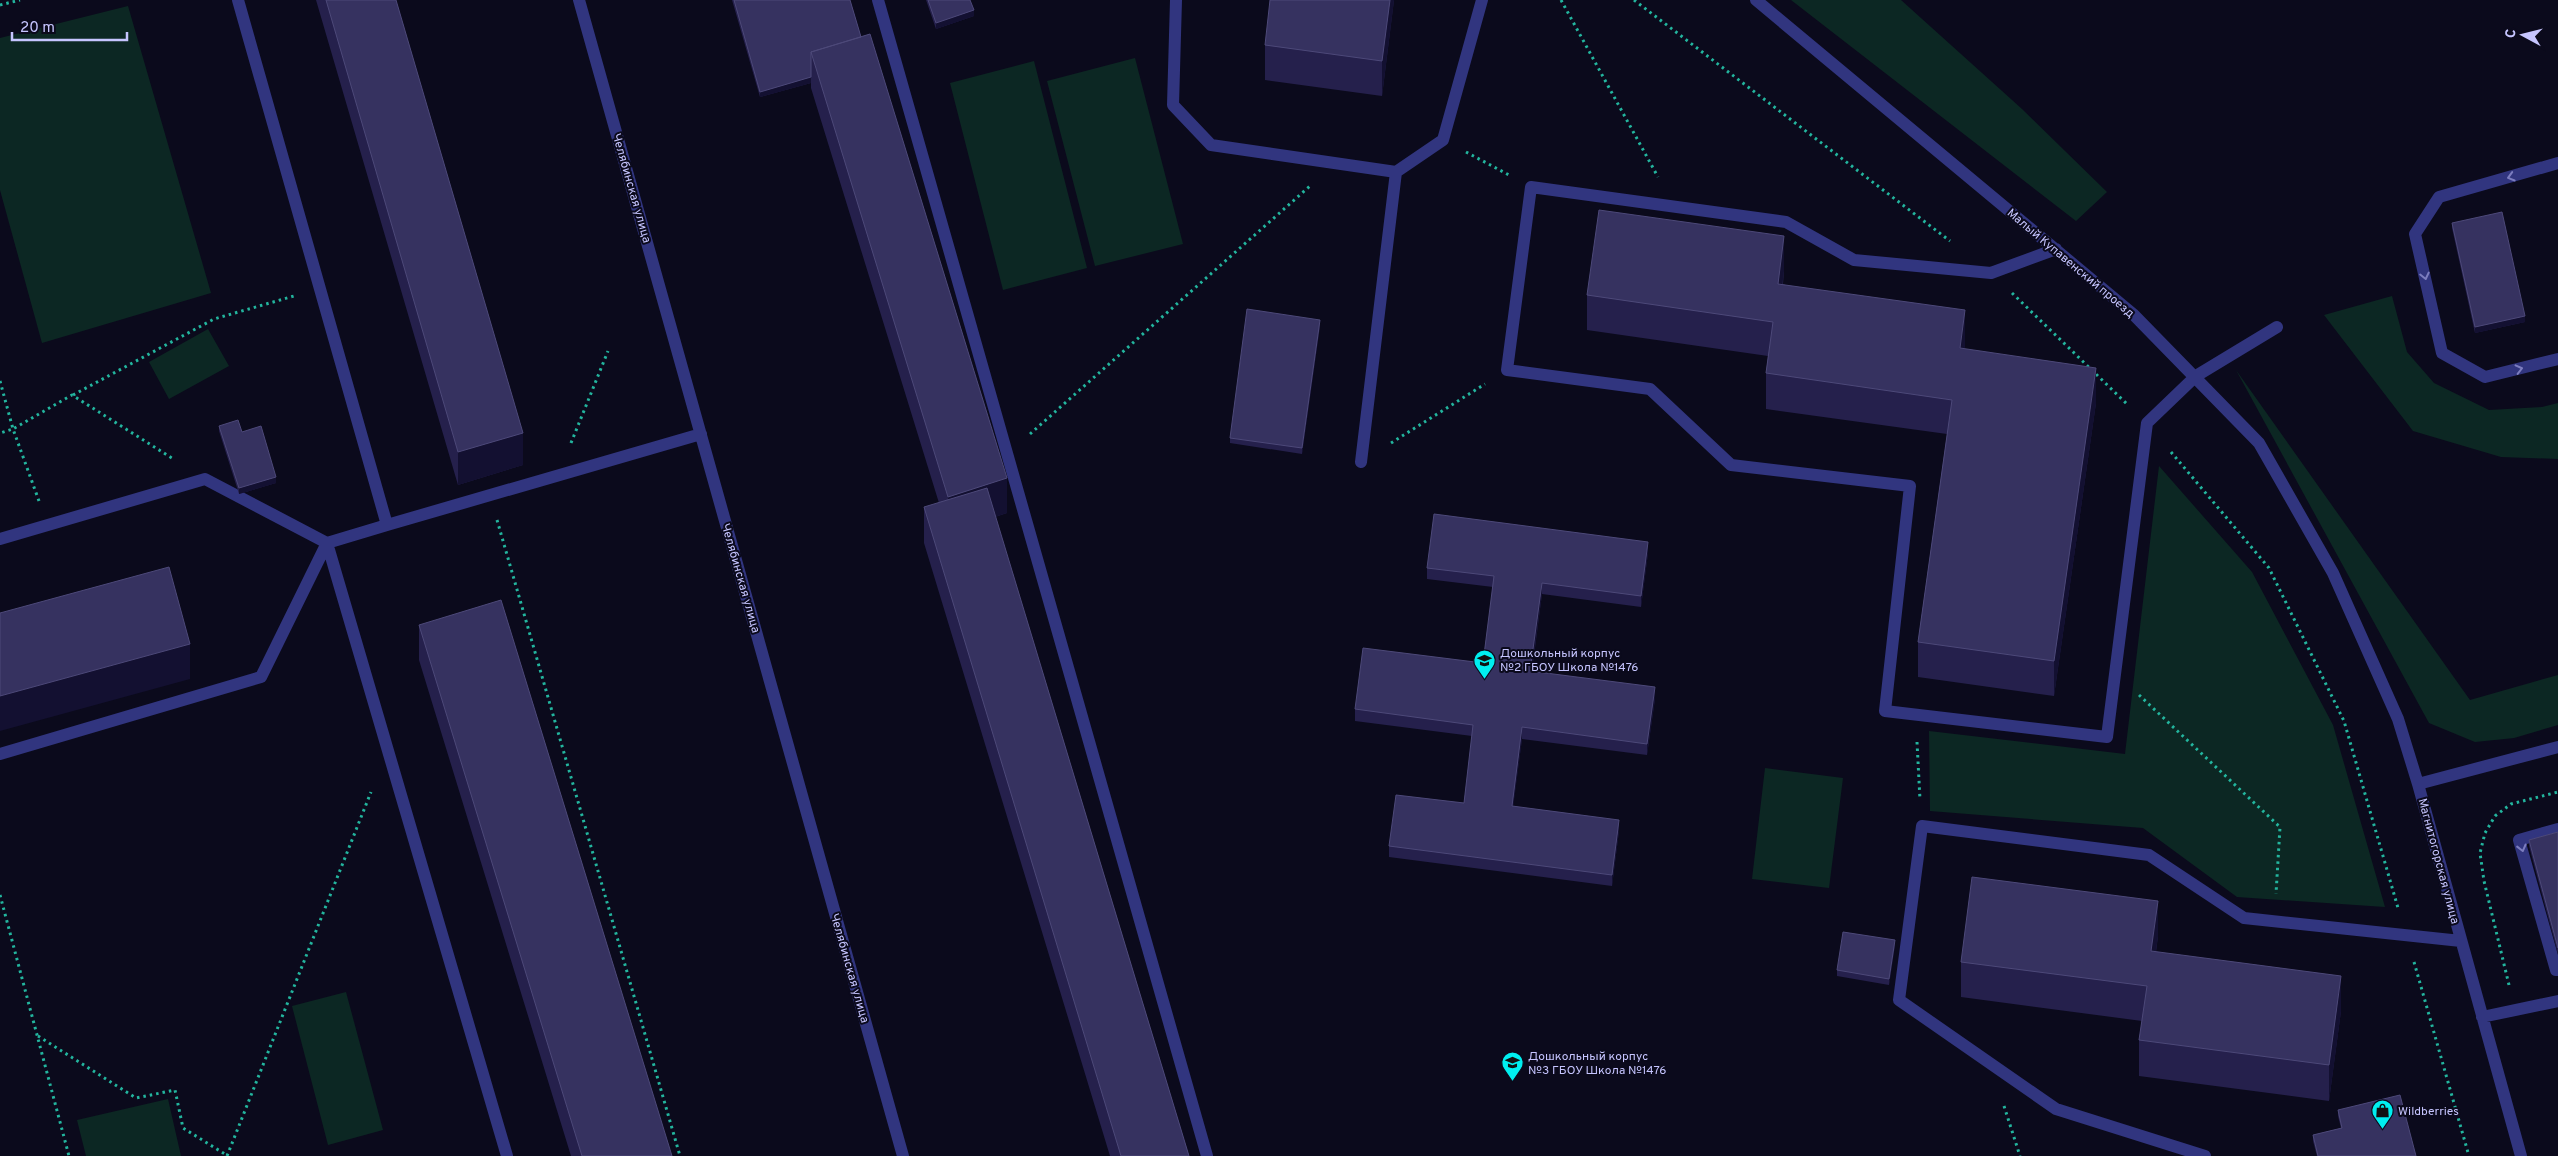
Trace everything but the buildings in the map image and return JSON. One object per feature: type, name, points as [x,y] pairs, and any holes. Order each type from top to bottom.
[{"type":"street","points":[[238,0],[388,525]]},
{"type":"street","name":"Челябинская улица","points":[[579,0],[902,1156]]},
{"type":"street","points":[[878,0],[1207,1156]]},
{"type":"street","points":[[1176,0],[1172,105],[1211,146],[1396,172],[1443,140],[1482,0]]},
{"type":"street","name":"Малый Купавенский проезд","points":[[1756,0],[2133,314],[2196,376],[2259,443],[2334,573]]},
{"type":"street","points":[[2558,163],[2439,197],[2415,234],[2442,354],[2485,377],[2558,359]]},
{"type":"street","points":[[1360,462],[1396,172]]},
{"type":"street","points":[[2056,249],[1991,272],[1854,260],[1786,222],[1531,187],[1507,370],[1650,389],[1731,466],[1910,486],[1885,711],[2107,737],[2147,423],[2196,376],[2277,327]]},
{"type":"street","points":[[0,539],[205,479],[326,543],[701,434]]},
{"type":"street","points":[[326,543],[507,1156]]},
{"type":"street","points":[[0,754],[261,677],[326,543]]},
{"type":"street","name":"Магнитогорская улица","points":[[2334,573],[2398,719],[2418,784],[2521,1156]]},
{"type":"street","points":[[2418,784],[2558,747]]},
{"type":"street","points":[[2205,1156],[2056,1109],[1900,1000],[1922,826],[2149,855],[2244,918],[2461,941]]},
{"type":"street","points":[[2558,829],[2519,840],[2556,970],[2558,970]]},
{"type":"street","points":[[2482,1017],[2558,1001]]},
{"type":"path","points":[[0,5],[20,0]]},
{"type":"path","points":[[1561,0],[1675,207]]},
{"type":"path","points":[[1443,140],[1531,187]]},
{"type":"path","points":[[1007,454],[1335,163]]},
{"type":"path","points":[[0,433],[13,429],[72,395],[214,319],[320,289]]},
{"type":"path","points":[[558,476],[608,351]]},
{"type":"path","points":[[1360,462],[1507,370]]},
{"type":"path","points":[[0,380],[13,429],[48,525]]},
{"type":"path","points":[[72,395],[205,479]]},
{"type":"path","points":[[490,496],[680,1156]]},
{"type":"path","points":[[2115,672],[2280,827],[2274,921]]},
{"type":"path","points":[[1915,714],[1922,826]]},
{"type":"path","points":[[37,1036],[136,1098],[175,1090],[183,1128],[228,1156],[388,750]]},
{"type":"path","points":[[0,895],[69,1156]]},
{"type":"path","points":[[1992,1064],[2020,1156]]},
{"type":"green space","points":[[1791,0],[1901,0],[2022,109],[2107,192],[2076,221]]},
{"type":"green space","points":[[128,6],[211,293],[42,343],[0,190],[0,38]]},
{"type":"green space","points":[[1135,58],[1183,244],[1095,266],[1047,81]]},
{"type":"green space","points":[[1034,61],[1087,268],[1003,290],[950,83]]},
{"type":"green space","points":[[2392,296],[2407,352],[2434,383],[2489,410],[2542,407],[2558,403],[2558,459],[2501,457],[2413,431],[2324,315]]},
{"type":"green space","points":[[208,329],[229,366],[169,399],[149,362]]},
{"type":"green space","points":[[2236,370],[2470,700],[2558,675],[2558,725],[2514,738],[2475,742],[2429,723]]},
{"type":"green space","points":[[2159,466],[2252,572],[2333,725],[2385,907],[2237,897],[2143,828],[1930,811],[1929,731],[2125,754]]},
{"type":"green space","points":[[1765,768],[1843,778],[1829,888],[1752,879]]},
{"type":"green space","points":[[346,992],[383,1130],[328,1145],[292,1006]]},
{"type":"green space","points":[[168,1099],[181,1156],[86,1156],[77,1120]]},
{"type":"place","name":"Дошкольный корпус №2 ГБОУ Школа №1476","points":[[1484,679]]},
{"type":"place","name":"Дошкольный корпус №3 ГБОУ Школа №1476","points":[[1512,1082]]},
{"type":"place","name":"Wildberries","points":[[2382,1130]]}]
